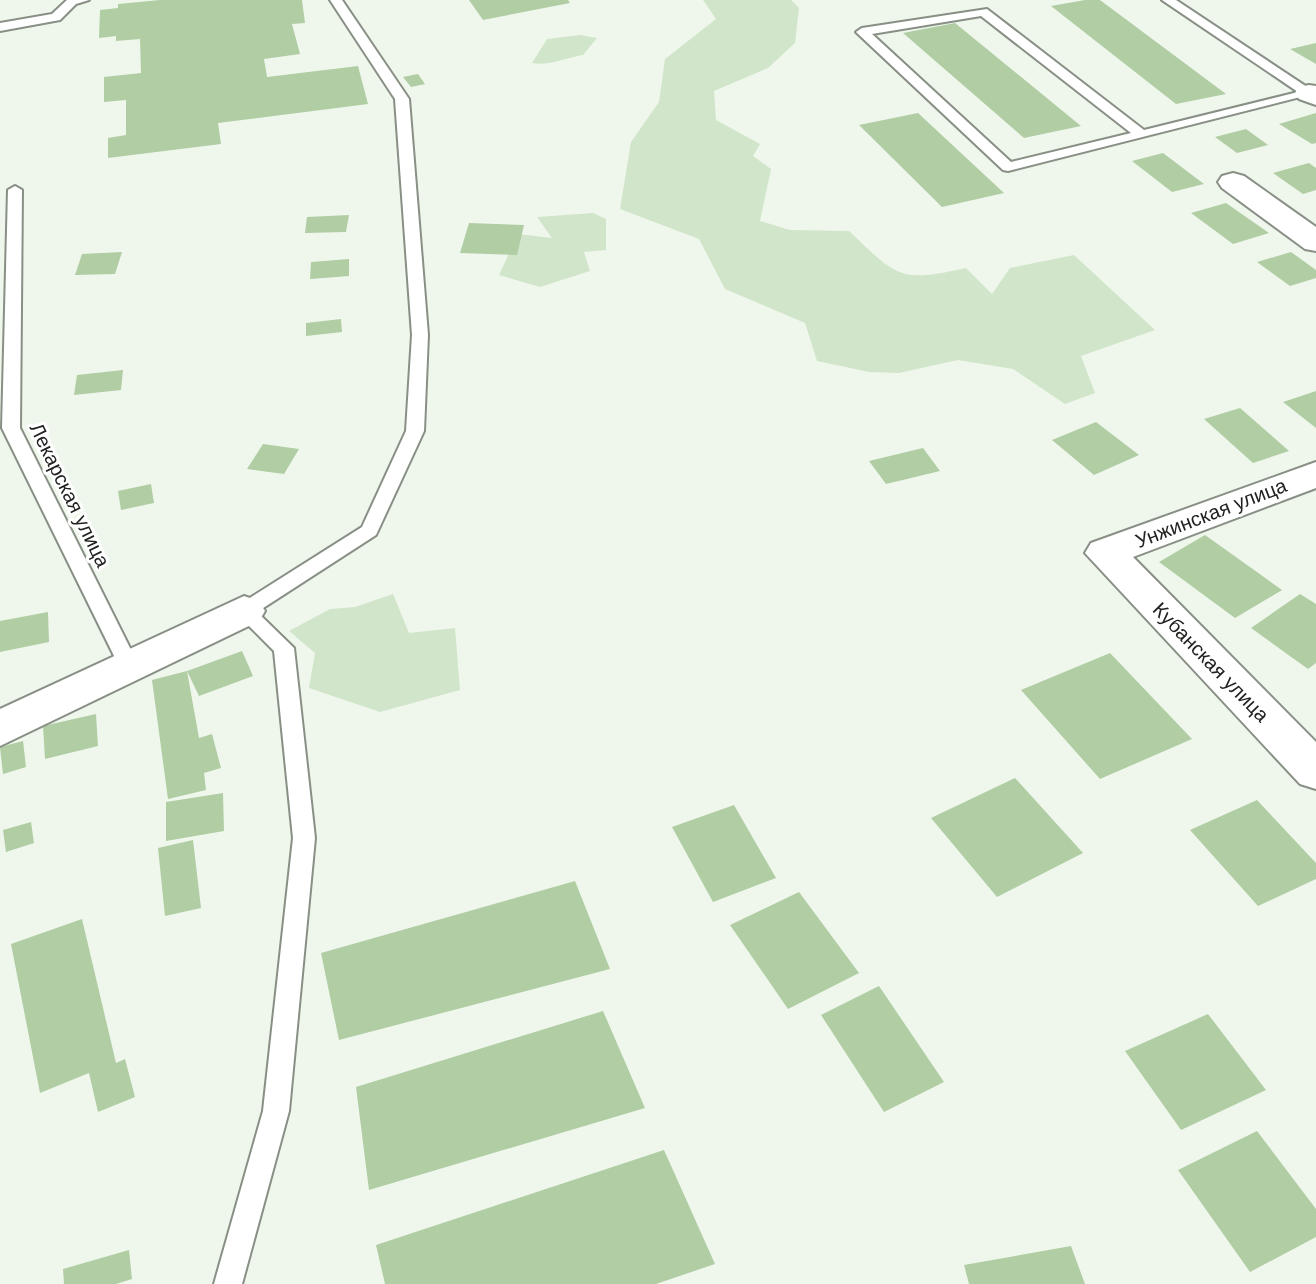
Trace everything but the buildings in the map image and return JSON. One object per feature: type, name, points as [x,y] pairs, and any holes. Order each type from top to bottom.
[{"type":"street","points":[[1233,182],[1316,242]]},
{"type":"street","name":"Унжинская улица","points":[[1105,553],[1316,474]]},
{"type":"street","name":"Кубанская улица","points":[[1105,553],[1316,771]]},
{"type":"street","points":[[0,729],[244,611]]},
{"type":"lane","points":[[0,27],[56,17],[73,1],[83,0]]},
{"type":"lane","points":[[228,1284],[276,1111],[304,838],[284,648],[244,611],[369,531],[415,431],[420,335],[402,99],[336,0]]},
{"type":"lane","points":[[967,0],[1141,134]]},
{"type":"lane","points":[[1168,0],[1314,94]]},
{"type":"lane","points":[[983,12],[862,32],[1008,167],[1314,94]]},
{"type":"lane","name":"Лекарская улица","points":[[15,190],[11,428],[129,666]]},
{"type":"green space","points":[[703,0],[791,0],[799,8],[795,43],[768,68],[714,91],[716,120],[760,144],[753,156],[771,169],[760,221],[790,230],[849,231],[878,258],[900,272],[926,275],[966,268],[992,294],[1010,268],[1074,255],[1155,330],[1081,356],[1095,393],[1065,404],[1013,369],[958,360],[899,373],[869,372],[817,361],[805,323],[725,289],[699,239],[620,209],[631,142],[659,102],[665,59],[716,19]]},
{"type":"green space","points":[[580,35],[597,38],[583,55],[551,63],[532,63],[547,39]]},
{"type":"green space","points":[[593,213],[606,219],[606,250],[584,252],[590,271],[540,287],[499,275],[518,234],[552,238],[537,217]]},
{"type":"green space","points":[[393,594],[409,633],[455,628],[460,690],[380,712],[309,688],[315,653],[289,631],[330,609],[355,607]]}]
